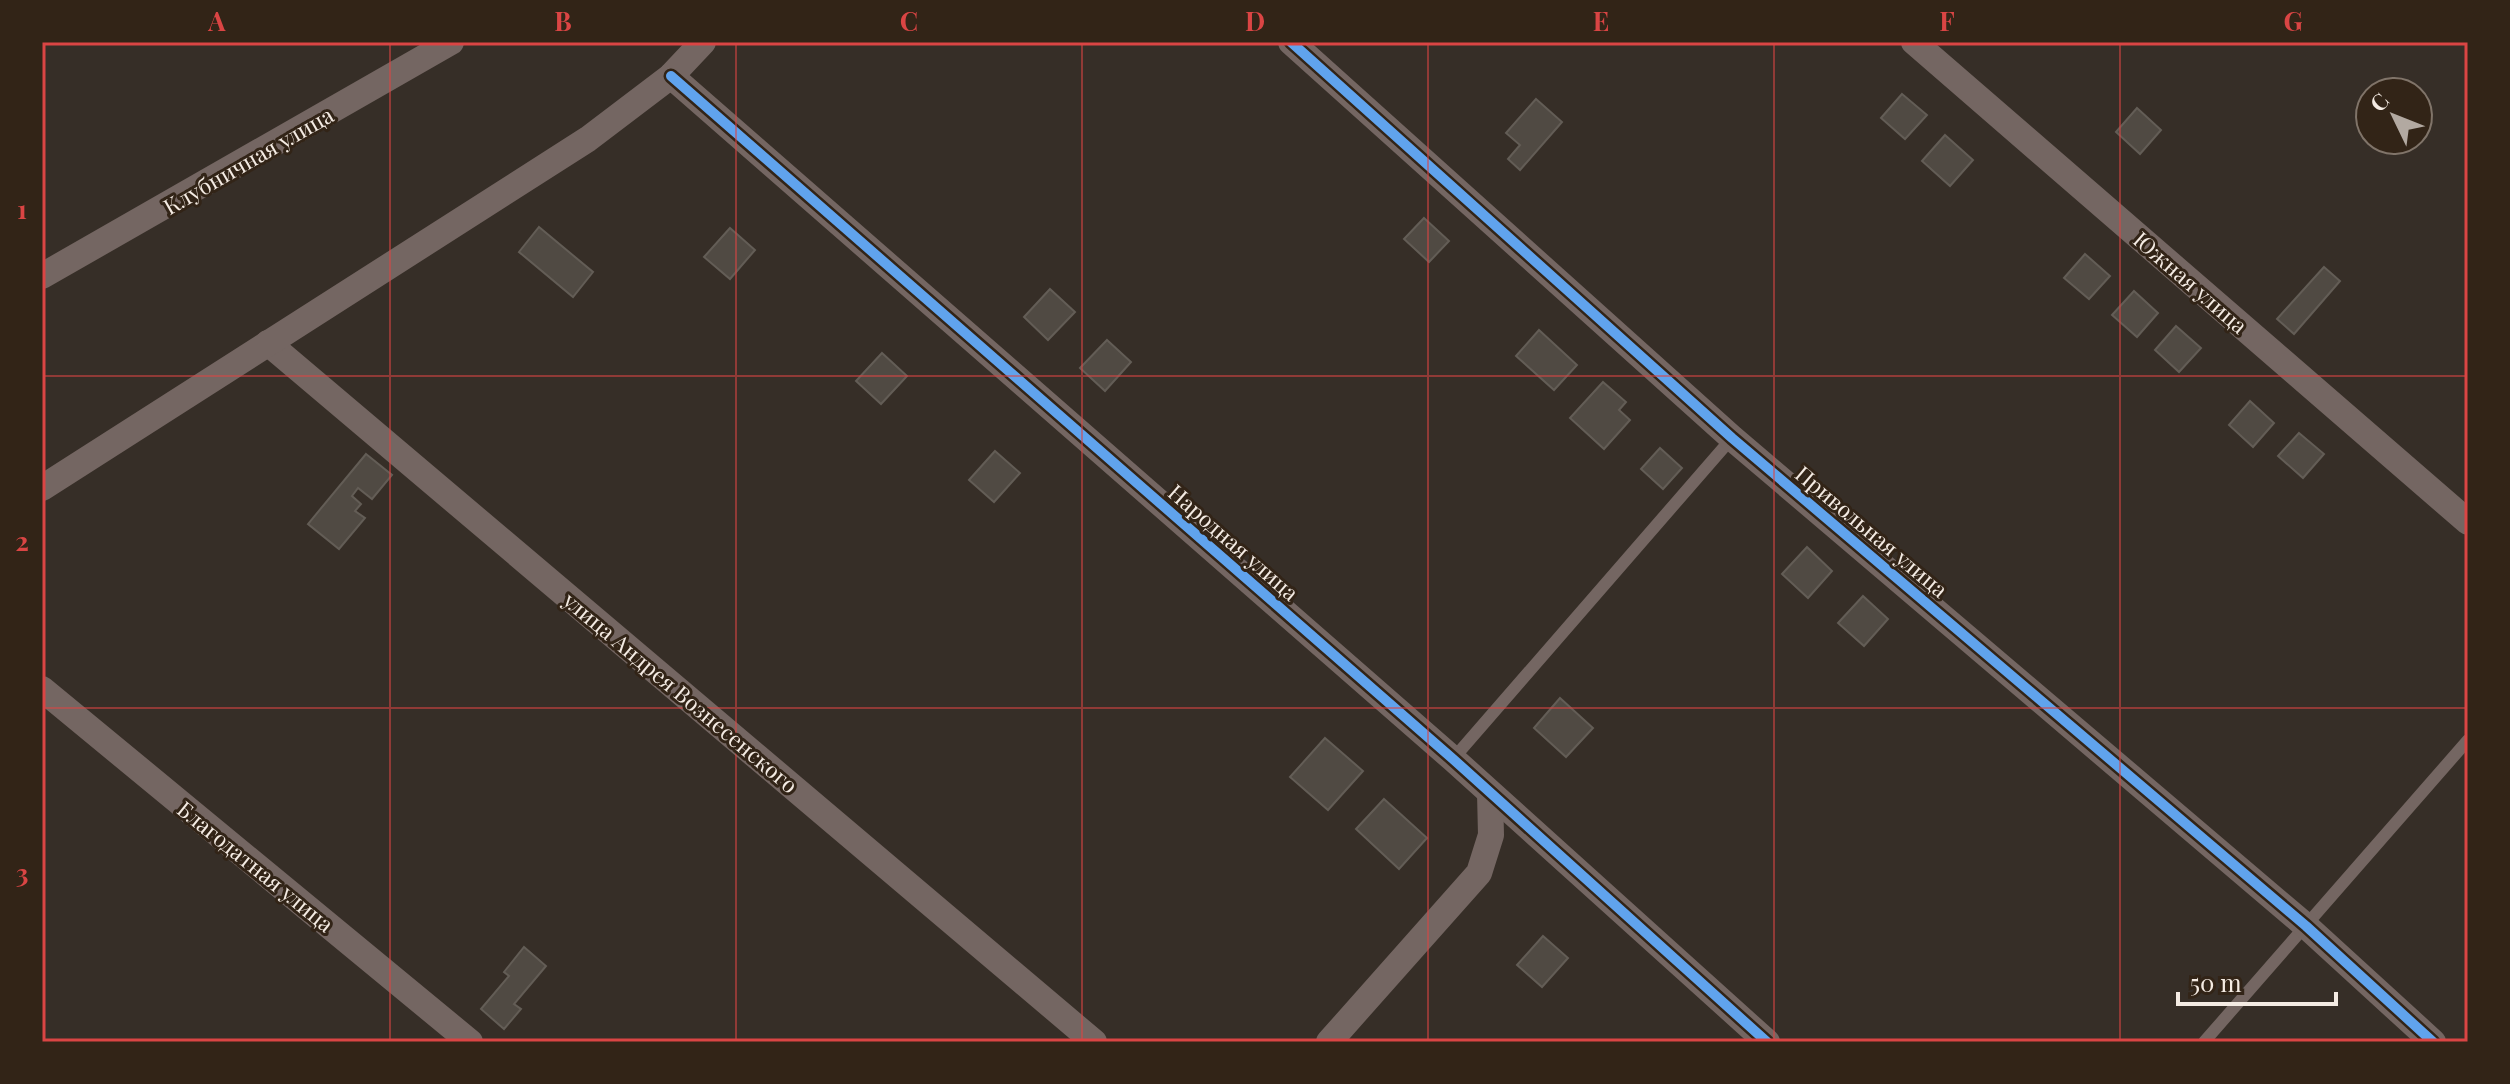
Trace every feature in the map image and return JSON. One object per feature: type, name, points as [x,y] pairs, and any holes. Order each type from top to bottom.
[{"type":"street","name":"Клубничная улица","points":[[42,276],[451,42]]},
{"type":"street","points":[[42,488],[588,139],[671,76],[703,42]]},
{"type":"street","name":"Привольная улица","points":[[1291,42],[1732,438],[2306,926],[2433,1042]]},
{"type":"street","name":"Южная улица","points":[[1914,42],[2468,522]]},
{"type":"street","name":"Народная улица","points":[[671,76],[1453,759],[1767,1042]]},
{"type":"street","name":"улица Андрея Вознесенского","points":[[268,343],[1094,1042]]},
{"type":"street","name":"Благодатная улица","points":[[42,689],[470,1042]]},
{"type":"street","points":[[1329,1042],[1479,873],[1491,835],[1490,793]]},
{"type":"lane","points":[[1453,759],[1732,438]]},
{"type":"lane","points":[[2204,1042],[2468,740]]},
{"type":"building","points":[[1902,94],[1927,115],[1905,139],[1881,118]]},
{"type":"building","points":[[1536,99],[1562,122],[1520,170],[1508,159],[1520,145],[1506,133]]},
{"type":"building","points":[[2137,108],[2161,130],[2140,154],[2116,132]]},
{"type":"building","points":[[1945,135],[1973,160],[1950,186],[1922,161]]},
{"type":"building","points":[[1424,218],[1449,241],[1429,262],[1404,239]]},
{"type":"building","points":[[539,227],[593,272],[573,297],[519,252]]},
{"type":"building","points":[[730,228],[755,250],[730,279],[704,257]]},
{"type":"building","points":[[2085,254],[2110,276],[2089,299],[2064,278]]},
{"type":"building","points":[[2324,267],[2340,281],[2294,334],[2277,319]]},
{"type":"building","points":[[1050,289],[1075,312],[1048,340],[1024,317]]},
{"type":"building","points":[[2134,291],[2158,313],[2137,337],[2112,315]]},
{"type":"building","points":[[2176,326],[2201,348],[2179,372],[2155,350]]},
{"type":"building","points":[[1539,330],[1577,365],[1554,390],[1516,356]]},
{"type":"building","points":[[1107,340],[1131,362],[1105,391],[1080,368]]},
{"type":"building","points":[[882,353],[907,376],[881,404],[856,381]]},
{"type":"building","points":[[1603,382],[1626,402],[1619,410],[1630,420],[1604,449],[1570,418]]},
{"type":"building","points":[[2250,401],[2274,423],[2253,447],[2229,425]]},
{"type":"building","points":[[2299,433],[2324,454],[2303,478],[2278,456]]},
{"type":"building","points":[[1660,448],[1682,468],[1663,489],[1641,469]]},
{"type":"building","points":[[995,451],[1020,473],[994,502],[969,480]]},
{"type":"building","points":[[366,454],[392,475],[372,499],[358,488],[352,496],[361,504],[355,511],[365,518],[339,549],[308,524]]},
{"type":"building","points":[[1807,547],[1832,571],[1808,598],[1782,574]]},
{"type":"building","points":[[1863,596],[1888,619],[1864,646],[1838,623]]},
{"type":"building","points":[[1560,698],[1593,728],[1566,757],[1534,728]]},
{"type":"building","points":[[1325,738],[1363,771],[1328,810],[1290,777]]},
{"type":"building","points":[[1384,799],[1427,838],[1399,869],[1356,829]]},
{"type":"building","points":[[1543,936],[1568,958],[1542,987],[1517,965]]},
{"type":"building","points":[[524,947],[546,966],[514,1004],[521,1009],[504,1029],[481,1009],[509,976],[504,972]]},
{"type":"cycle path","points":[[1291,42],[1732,438],[2306,926],[2433,1042]]},
{"type":"cycle path","points":[[671,76],[1453,759],[1767,1042]]}]
